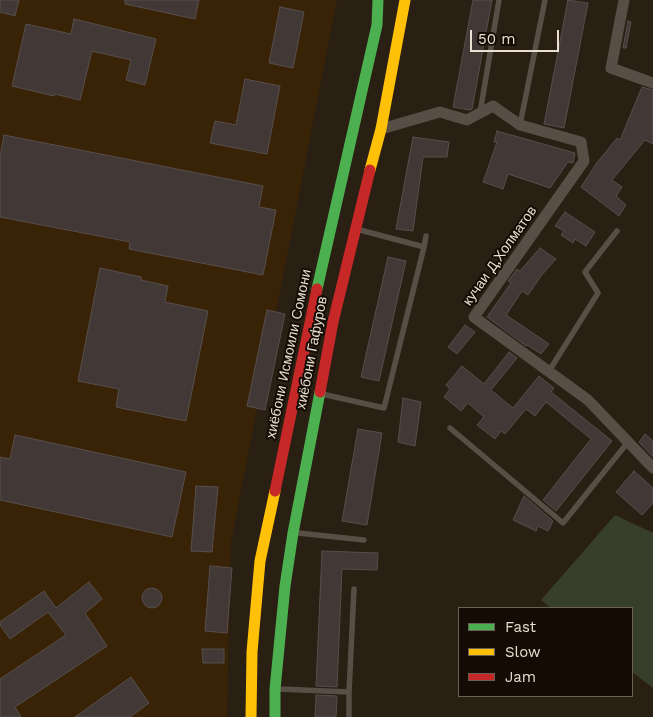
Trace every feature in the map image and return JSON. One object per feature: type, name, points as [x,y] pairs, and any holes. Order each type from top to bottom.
[{"type":"highway","name":"хиёбони Исмоили Сомони","points":[[251,717],[252,652],[260,561],[311,317],[377,25],[378,0]]},
{"type":"highway","name":"хиёбони Гафуров","points":[[274,717],[274,689],[285,586],[293,533],[333,322],[381,128],[405,0]]},
{"type":"highway","points":[[311,317],[333,322]]},
{"type":"street","points":[[624,0],[611,68],[653,83]]},
{"type":"street","points":[[381,128],[440,112],[466,120],[492,106],[520,126]]},
{"type":"street","name":"кучаи Д,Холматов","points":[[520,126],[581,142],[584,161],[474,318],[588,400],[653,468]]},
{"type":"lane","points":[[480,113],[499,0]]},
{"type":"lane","points":[[520,126],[545,0]]},
{"type":"lane","points":[[355,229],[424,247]]},
{"type":"lane","points":[[548,371],[598,294],[585,272],[617,231]]},
{"type":"lane","points":[[319,393],[384,408],[426,236]]},
{"type":"lane","points":[[450,428],[563,523],[628,442]]},
{"type":"lane","points":[[293,533],[364,540]]},
{"type":"lane","points":[[349,717],[354,589]]},
{"type":"lane","points":[[274,689],[349,692]]},
{"type":"shaded area","points":[[0,0],[337,0],[231,542],[227,717],[0,717]]},
{"type":"green space","points":[[615,515],[653,532],[653,688],[633,673],[633,607],[550,607],[541,600]]},
{"type":"building","points":[[0,0],[19,0],[15,16],[0,12]]},
{"type":"building","points":[[125,0],[199,0],[195,19],[125,4]]},
{"type":"building","points":[[473,0],[492,0],[472,109],[469,110],[453,107]]},
{"type":"building","points":[[568,0],[588,3],[564,128],[544,124]]},
{"type":"building","points":[[280,7],[304,12],[293,68],[269,63]]},
{"type":"building","points":[[74,19],[156,39],[145,85],[126,80],[131,60],[92,51],[80,100],[12,86],[26,24],[71,34]]},
{"type":"building","points":[[628,21],[631,22],[626,48],[623,48]]},
{"type":"building","points":[[245,79],[280,86],[267,154],[210,143],[215,121],[236,125]]},
{"type":"building","points":[[642,87],[653,90],[653,144],[645,140],[612,180],[622,187],[616,196],[626,205],[619,216],[581,187],[596,164],[617,138],[620,140]]},
{"type":"building","points":[[497,131],[575,153],[573,163],[568,162],[550,188],[508,174],[503,189],[483,182],[497,142],[494,142]]},
{"type":"building","points":[[4,135],[263,186],[259,207],[276,210],[263,275],[129,249],[130,242],[0,217],[0,156]]},
{"type":"building","points":[[413,137],[449,142],[447,157],[423,157],[413,231],[396,229]]},
{"type":"building","points":[[565,212],[595,232],[586,246],[575,239],[573,243],[561,235],[564,231],[555,226]]},
{"type":"building","points":[[540,248],[556,259],[528,295],[522,291],[506,315],[549,344],[541,354],[526,346],[487,317],[511,283],[508,281],[517,269],[520,271]]},
{"type":"building","points":[[388,257],[406,261],[379,381],[361,377]]},
{"type":"building","points":[[100,268],[141,277],[141,280],[168,286],[165,302],[208,311],[186,421],[116,407],[119,389],[78,381]]},
{"type":"building","points":[[267,310],[285,314],[265,410],[247,406]]},
{"type":"building","points":[[465,325],[475,332],[457,354],[448,347]]},
{"type":"building","points":[[509,352],[517,358],[491,390],[513,408],[539,376],[554,388],[551,392],[612,441],[556,511],[543,500],[591,439],[546,402],[535,416],[526,409],[505,434],[501,431],[495,439],[477,425],[484,417],[468,403],[461,411],[444,397],[450,389],[446,385],[462,366],[484,384]]},
{"type":"building","points":[[403,398],[421,402],[415,446],[398,442]]},
{"type":"building","points":[[358,429],[382,433],[367,525],[342,521]]},
{"type":"building","points":[[645,434],[653,441],[653,457],[639,442]]},
{"type":"building","points":[[15,435],[186,472],[172,537],[0,500],[0,457],[10,459]]},
{"type":"building","points":[[634,471],[653,488],[653,503],[642,515],[616,492]]},
{"type":"building","points":[[196,486],[218,487],[212,552],[191,551]]},
{"type":"building","points":[[524,496],[553,521],[548,531],[538,526],[536,531],[513,520]]},
{"type":"building","points":[[322,551],[378,553],[377,570],[342,569],[337,687],[316,686]]},
{"type":"building","points":[[210,566],[232,568],[227,633],[205,631]]},
{"type":"building","points":[[89,582],[102,599],[85,613],[107,646],[15,707],[21,717],[0,717],[0,679],[66,635],[48,612],[10,639],[0,625],[0,622],[44,591],[56,608]]},
{"type":"building","points":[[152,588],[159,591],[162,598],[159,605],[152,608],[145,605],[142,598],[145,591]]},
{"type":"building","points":[[202,649],[224,649],[224,663],[203,663]]},
{"type":"building","points":[[131,677],[149,703],[130,717],[75,717]]},
{"type":"building","points":[[316,695],[337,696],[336,717],[315,717]]},
{"type":"traffic: fast","points":[[317,289],[377,25],[378,0]]},
{"type":"traffic: fast","points":[[275,717],[275,689],[285,586],[293,533],[320,392]]},
{"type":"traffic: slow","points":[[370,170],[381,129],[405,0]]},
{"type":"traffic: slow","points":[[251,717],[252,652],[260,561],[275,491]]},
{"type":"traffic: jam","points":[[320,392],[333,322],[370,170]]},
{"type":"traffic: jam","points":[[275,491],[317,289]]}]
